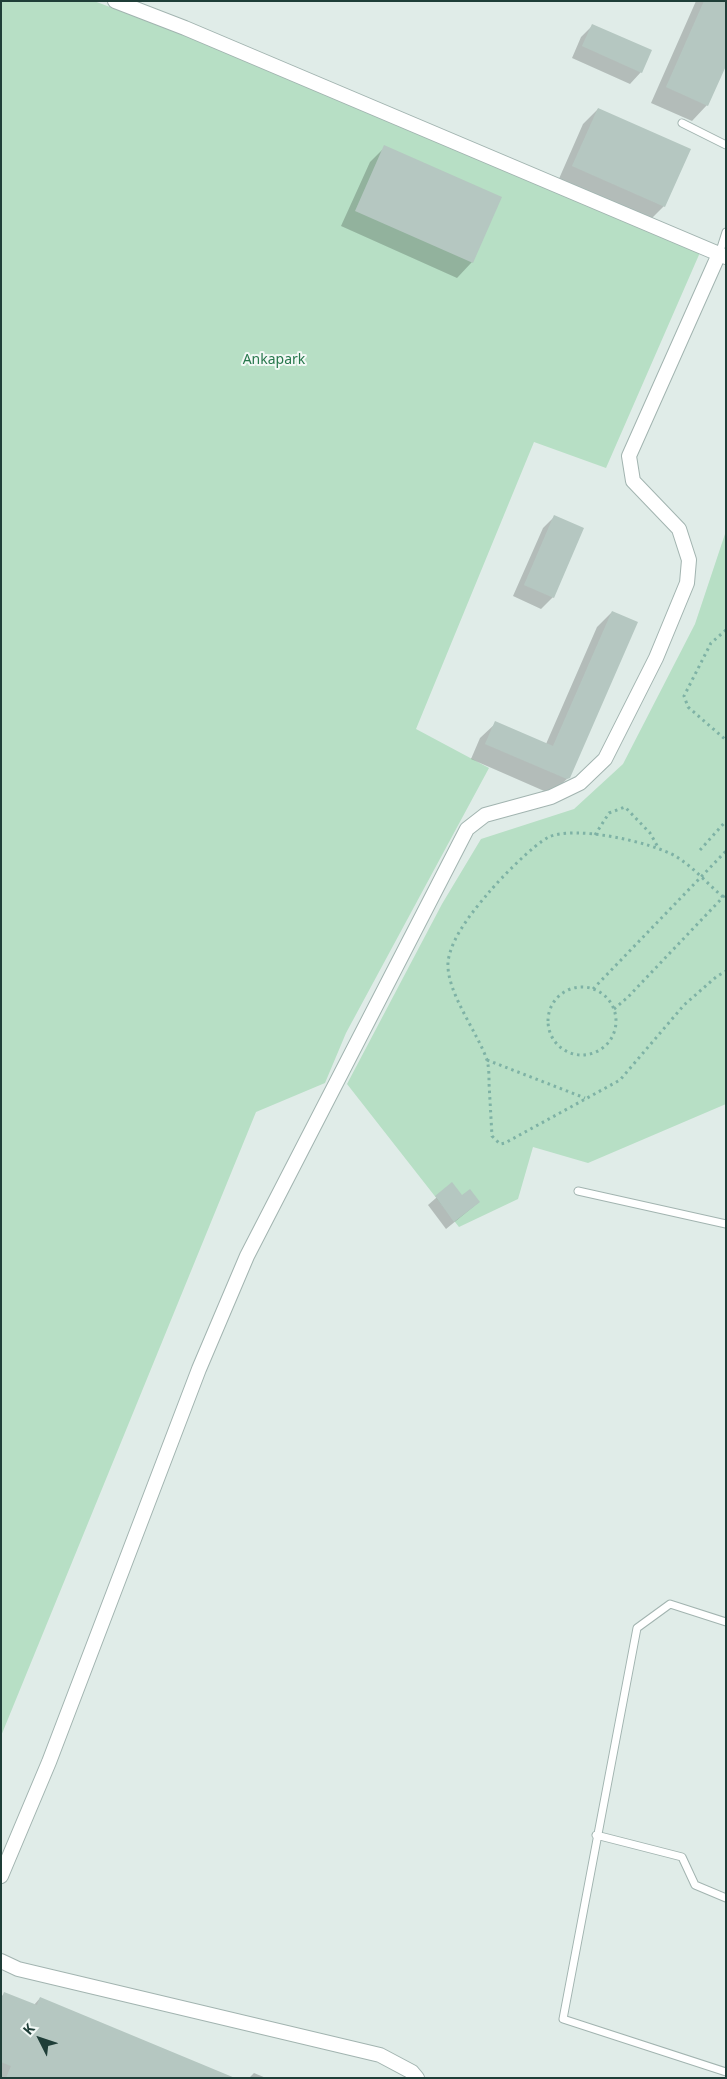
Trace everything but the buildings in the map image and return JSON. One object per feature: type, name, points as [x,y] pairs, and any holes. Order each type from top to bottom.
[{"type":"street","points":[[1,1876],[52,1752],[199,1369],[247,1256],[467,830],[485,815],[551,797],[580,783],[605,759],[656,658],[687,583],[690,560],[679,529],[633,481],[629,456],[722,256],[185,28],[115,1]]},
{"type":"street","points":[[1,1961],[18,1969],[380,2055],[412,2072],[417,2078]]},
{"type":"lane","points":[[682,122],[726,145]]},
{"type":"lane","points":[[722,256],[726,232]]},
{"type":"lane","points":[[578,1192],[726,1224]]},
{"type":"lane","points":[[726,1622],[670,1604],[637,1628],[596,1835],[563,2019],[726,2072]]},
{"type":"lane","points":[[596,1835],[682,1857],[695,1885],[726,1898]]},
{"type":"path","points":[[726,630],[710,644],[684,696],[688,707],[726,740]]},
{"type":"path","points":[[595,835],[609,814],[625,807],[650,833],[660,849]]},
{"type":"path","points":[[700,850],[726,821]]},
{"type":"path","points":[[614,1009],[628,997],[724,895],[676,856],[660,849],[573,832],[560,833],[546,838],[500,879],[485,896],[454,943],[448,962],[450,977],[465,1018],[487,1060],[492,1136],[500,1144],[620,1080],[684,1005],[716,977],[726,971]]},
{"type":"path","points":[[594,989],[726,851]]},
{"type":"path","points":[[588,987],[594,989],[608,999],[614,1009],[616,1021],[614,1032],[609,1043],[600,1051],[589,1055],[577,1055],[566,1051],[556,1044],[550,1033],[548,1022],[550,1010],[556,1000],[565,992],[576,988],[588,987]]},
{"type":"path","points":[[487,1060],[586,1098]]},
{"type":"green space","name":"Ankapark","points":[[1,1],[94,1],[455,137],[705,241],[606,468],[534,442],[416,729],[489,768],[346,1033],[325,1083],[256,1112],[1,1736]]},
{"type":"green space","points":[[726,531],[726,1104],[588,1163],[533,1147],[518,1199],[459,1227],[347,1084],[442,904],[481,839],[574,809],[623,764],[695,624]]}]
